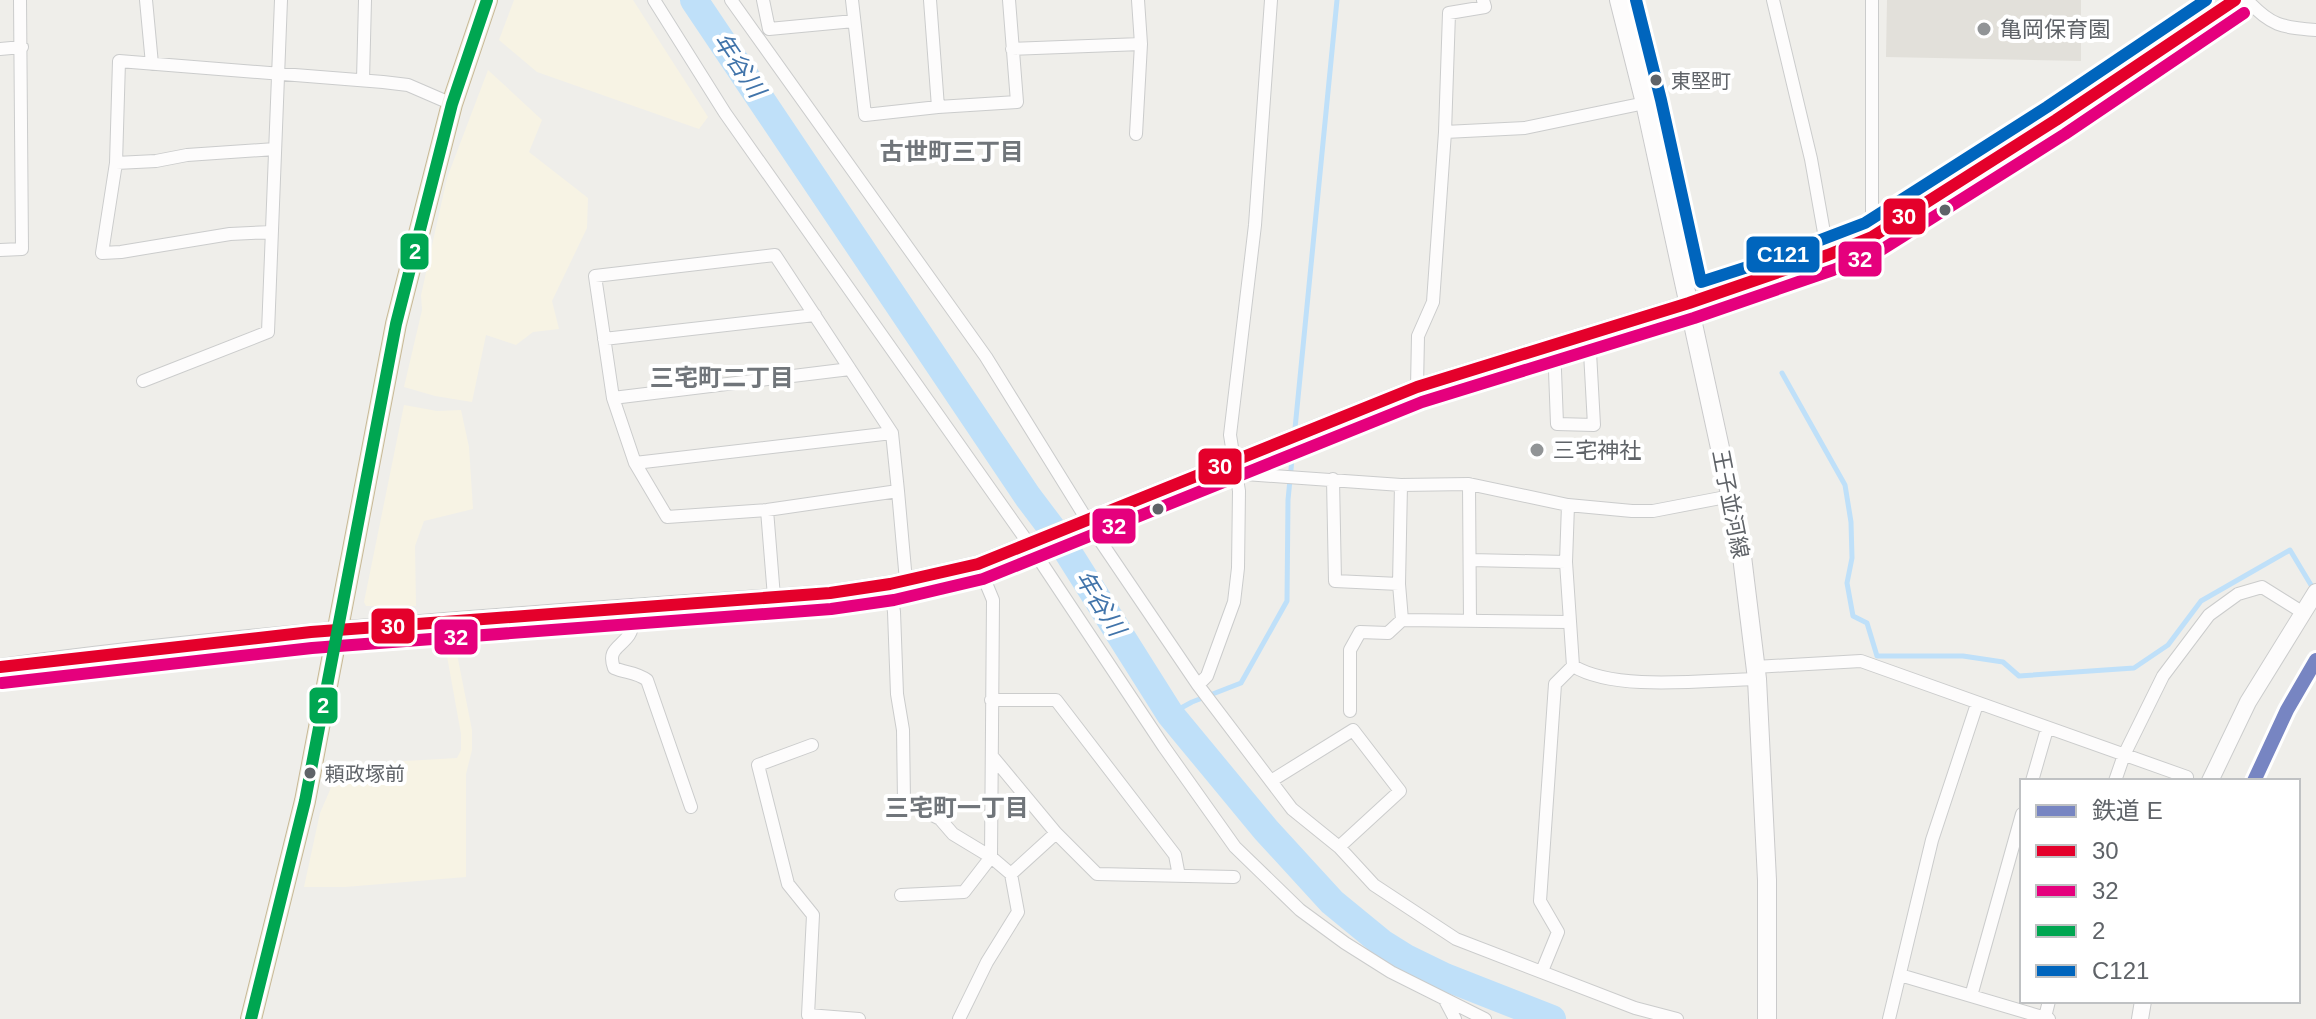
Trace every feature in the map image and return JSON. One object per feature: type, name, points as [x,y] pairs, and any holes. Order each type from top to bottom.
[{"type":"highway","points":[[251,1019],[305,801],[396,324],[452,104],[487,0]]},
{"type":"main road","name":"王子並河線","points":[[1619,0],[1645,103],[1740,540],[1756,673],[1767,880],[1767,1019]]},
{"type":"street","points":[[0,250],[22,249],[20,0]]},
{"type":"street","points":[[146,0],[152,64]]},
{"type":"street","points":[[143,381],[268,332],[281,0]]},
{"type":"street","points":[[363,80],[365,0]]},
{"type":"street","points":[[654,0],[725,113],[844,285],[1033,542],[1164,747],[1235,847],[1311,918],[1391,972],[1485,1019]]},
{"type":"street","points":[[731,0],[986,357],[1081,522],[1292,809],[1339,847],[1374,885],[1456,939],[1635,1008],[1677,1019]]},
{"type":"street","points":[[763,0],[769,29],[854,21]]},
{"type":"street","points":[[852,0],[865,115],[1017,102],[1009,0]]},
{"type":"street","points":[[930,0],[938,107]]},
{"type":"street","points":[[1136,134],[1141,44],[1138,0]]},
{"type":"street","points":[[1198,685],[1207,676],[1234,602],[1238,568],[1239,491],[1230,435],[1255,225],[1271,0]]},
{"type":"street","points":[[1417,387],[1418,336],[1433,302],[1445,132],[1449,13],[1485,7],[1483,0]]},
{"type":"street","points":[[1773,0],[1811,159],[1828,255]]},
{"type":"street","points":[[1872,0],[1872,237]]},
{"type":"street","points":[[0,667],[133,648],[830,593],[978,564],[1417,387],[1689,303],[1872,237],[2056,120],[2235,0]]},
{"type":"street","points":[[2247,0],[2264,18],[2280,27],[2316,30]]},
{"type":"street","points":[[1012,49],[1141,44]]},
{"type":"street","points":[[0,49],[22,47]]},
{"type":"street","points":[[272,232],[230,234],[102,253],[116,163],[119,61],[408,85],[452,104]]},
{"type":"street","points":[[1445,132],[1525,128],[1645,103]]},
{"type":"street","points":[[116,163],[275,149]]},
{"type":"street","points":[[898,491],[767,510],[667,517],[635,463],[613,398],[595,276],[775,255],[892,433],[898,491],[898,582],[894,612],[897,694],[903,730],[904,801],[940,819],[953,834],[991,857],[1011,874],[1018,912],[987,962],[959,1019]]},
{"type":"street","points":[[604,339],[815,315]]},
{"type":"street","points":[[1554,344],[1557,424],[1594,425],[1589,334]]},
{"type":"street","points":[[613,398],[850,369]]},
{"type":"street","points":[[635,463],[892,433]]},
{"type":"street","points":[[1233,462],[1245,474],[1401,485],[1469,484],[1568,505],[1653,511],[1731,496]]},
{"type":"street","points":[[1333,479],[1335,581],[1399,584]]},
{"type":"street","points":[[1469,484],[1470,621]]},
{"type":"street","points":[[1401,485],[1399,584],[1402,620]]},
{"type":"street","points":[[1568,505],[1566,562],[1573,666]]},
{"type":"street","points":[[767,510],[774,597]]},
{"type":"street","points":[[1470,560],[1566,562]]},
{"type":"street","points":[[901,895],[964,892],[991,857],[993,600],[978,564]]},
{"type":"street","points":[[2116,779],[2124,755],[2163,676],[2209,615],[2238,594],[2262,587],[2302,612]]},
{"type":"street","points":[[2211,779],[2248,702],[2316,592]]},
{"type":"street","points":[[635,608],[630,634],[613,649],[611,659],[614,668],[625,673],[638,673],[647,680],[691,807]]},
{"type":"street","points":[[1350,711],[1350,650],[1360,632],[1388,633],[1402,620],[1569,622]]},
{"type":"street","points":[[1573,666],[1585,674],[1617,682],[1756,673],[1861,661],[2187,777]]},
{"type":"street","points":[[1542,971],[1558,932],[1540,901],[1555,684],[1573,666]]},
{"type":"street","points":[[991,700],[1056,700],[1175,855],[1179,876]]},
{"type":"street","points":[[1889,1019],[1932,840],[1977,704]]},
{"type":"street","points":[[2033,779],[2047,729]]},
{"type":"street","points":[[1271,781],[1353,730],[1400,791],[1339,847]]},
{"type":"street","points":[[812,745],[758,765],[788,884],[813,915],[808,1015],[859,1019]]},
{"type":"street","points":[[992,756],[1056,833],[1097,874],[1234,877]]},
{"type":"street","points":[[1971,996],[2020,821]]},
{"type":"street","points":[[1011,874],[1056,833]]},
{"type":"street","points":[[1900,975],[2047,1018]]},
{"type":"street","points":[[1445,1000],[1455,1019]]},
{"type":"shaded area","points":[[514,0],[633,0],[708,117],[699,129],[537,72],[499,40]]},
{"type":"shaded area","name":"亀岡保育園","points":[[1887,0],[2081,0],[2081,61],[1886,57]]},
{"type":"shaded area","points":[[488,70],[542,120],[529,152],[588,198],[587,228],[552,301],[559,329],[533,332],[516,345],[486,335],[472,402],[404,387],[447,178]]},
{"type":"shaded area","points":[[404,405],[437,411],[461,410],[469,447],[473,509],[424,521],[415,546],[416,606],[366,606],[364,602]]},
{"type":"shaded area","points":[[455,644],[472,730],[472,750],[466,774],[466,877],[345,887],[304,887],[320,813],[336,765],[457,758],[461,750],[461,734],[445,645]]},
{"type":"waterway","name":"年谷川","points":[[694,0],[1028,497],[1059,538],[1170,714],[1266,830],[1332,902],[1382,943],[1445,977],[1552,1019]]},
{"type":"waterway","points":[[1170,714],[1241,683],[1287,601],[1288,500],[1337,0]]},
{"type":"waterway","points":[[1782,373],[1845,485],[1851,522],[1852,558],[1847,583],[1853,616],[1867,623],[1877,656],[1963,656],[2003,662],[2019,676],[2134,668],[2168,645],[2201,601],[2290,550],[2314,590]]},
{"type":"rail line","name":"E","points":[[2255,779],[2287,710],[2316,660]]},
{"type":"transit line","name":"2","points":[[251,1019],[305,801],[396,324],[452,104],[487,0]]},
{"type":"transit line","name":"C121","points":[[1636,0],[1701,282],[1865,223],[2047,107],[2206,0]]},
{"type":"transit line","name":"30","points":[[0,667],[311,632],[830,593],[890,584],[978,564],[1417,387],[1689,303],[1872,237],[2056,120],[2235,0]]},
{"type":"transit line","name":"32","points":[[2,683],[312,648],[831,609],[894,600],[983,579],[1422,402],[1694,318],[1878,252],[2065,134],[2244,13]]},
{"type":"place","name":"亀岡保育園","points":[[1984,29]]},
{"type":"place","name":"東堅町","points":[[1656,80]]},
{"type":"place","name":"三宅神社","points":[[1537,450]]},
{"type":"place","name":"頼政塚前","points":[[310,773]]},
{"type":"district","name":"古世町三丁目","points":[[952,152]]},
{"type":"district","name":"三宅町二丁目","points":[[722,378]]},
{"type":"district","name":"三宅町一丁目","points":[[957,808]]}]
